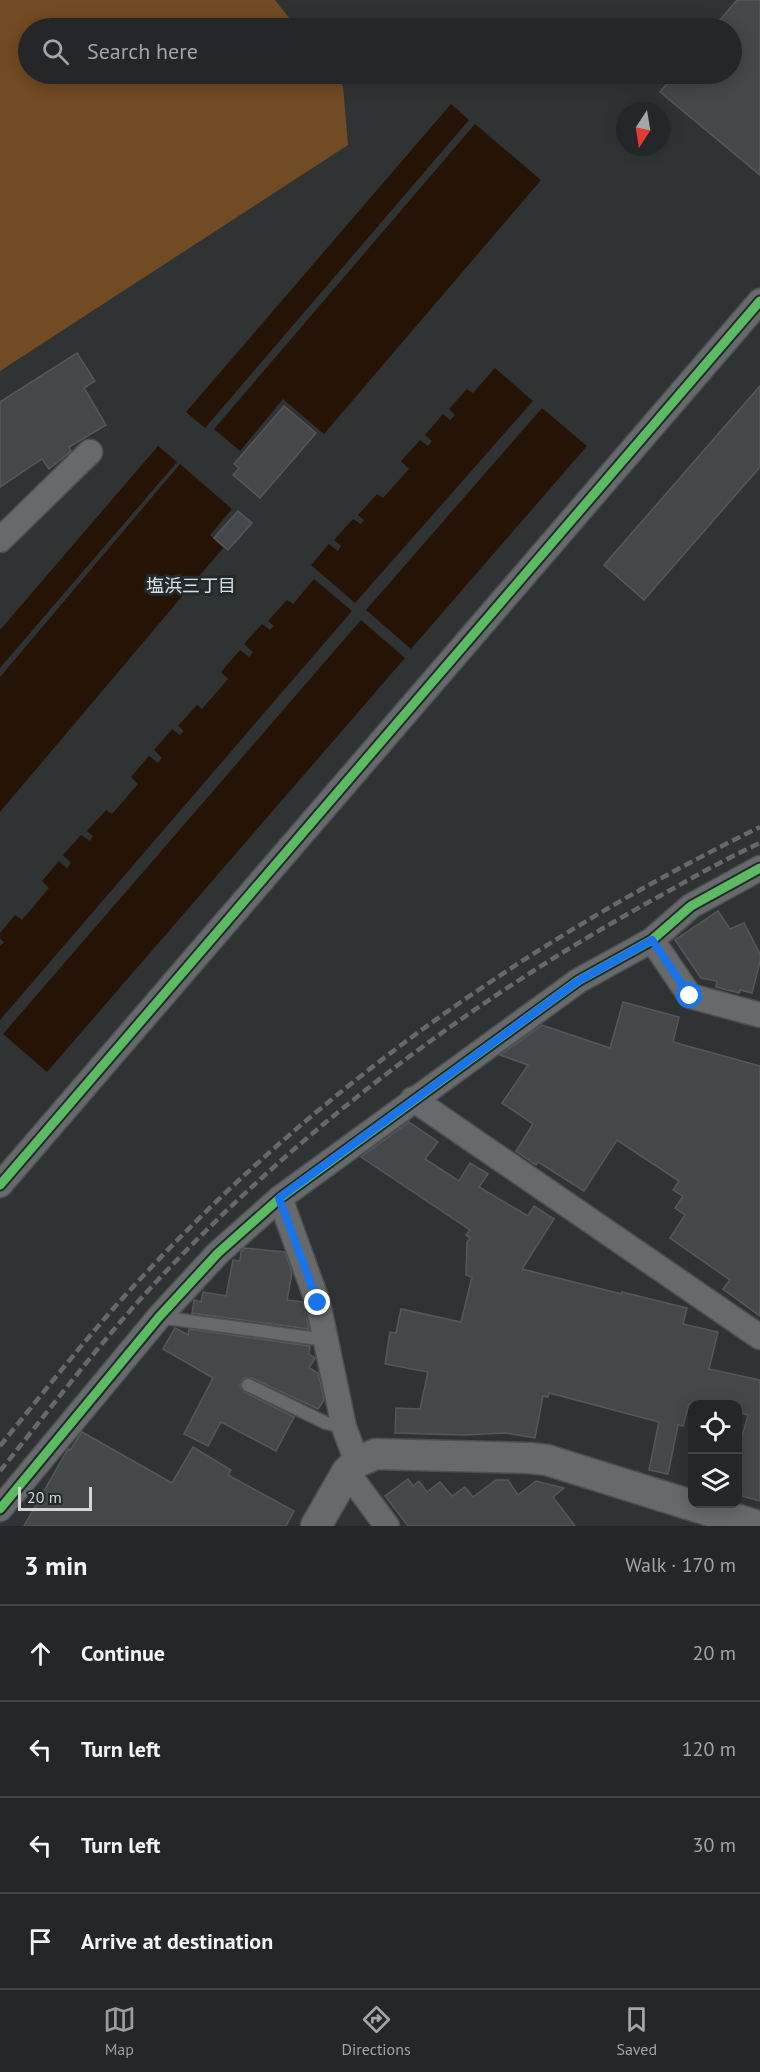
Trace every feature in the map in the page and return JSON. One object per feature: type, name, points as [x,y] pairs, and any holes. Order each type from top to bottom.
[{"type":"street","points":[[0,1185],[760,301]]},
{"type":"street","points":[[0,540],[90,452]]},
{"type":"street","points":[[0,1509],[159,1317],[218,1253],[279,1198],[578,981],[652,940],[691,906],[760,868]]},
{"type":"street","points":[[652,940],[690,996],[760,1015]]},
{"type":"street","points":[[413,1099],[760,1337]]},
{"type":"street","points":[[279,1198],[318,1303],[352,1467],[387,1526]]},
{"type":"street","points":[[316,1526],[352,1467],[381,1454],[538,1459],[758,1526]]},
{"type":"lane","points":[[159,1317],[326,1340]]},
{"type":"lane","points":[[248,1384],[326,1424],[344,1427]]},
{"type":"shaded area","points":[[0,0],[275,0],[289,18],[18,18],[18,84],[341,84],[348,145],[0,371]]},
{"type":"shaded area","points":[[451,104],[469,120],[205,428],[186,412]]},
{"type":"shaded area","points":[[475,124],[541,180],[324,434],[283,399],[240,451],[214,429]]},
{"type":"shaded area","points":[[495,368],[533,401],[355,603],[311,565],[329,544],[338,551],[341,546],[334,540],[353,519],[361,524],[364,520],[358,515],[377,494],[383,498],[409,469],[401,461],[420,440],[428,446],[432,441],[425,435],[443,414],[450,420],[455,415],[449,409],[467,389],[473,393]]},
{"type":"shaded area","points":[[542,408],[587,446],[411,649],[366,610]]},
{"type":"shaded area","points":[[158,446],[177,462],[0,668],[0,630]]},
{"type":"shaded area","points":[[180,464],[232,509],[210,535],[223,548],[0,812],[0,677]]},
{"type":"shaded area","points":[[314,579],[352,611],[0,1020],[0,946],[4,942],[0,939],[0,933],[15,915],[22,920],[49,888],[42,881],[59,861],[67,868],[71,863],[63,855],[81,835],[90,841],[93,836],[87,831],[106,810],[112,814],[138,784],[131,777],[149,756],[158,763],[162,758],[154,750],[172,729],[180,735],[184,731],[178,726],[197,705],[202,709],[228,679],[221,672],[240,650],[249,657],[253,652],[244,644],[262,624],[270,630],[274,626],[268,621],[287,600],[293,604]]},
{"type":"shaded area","points":[[361,620],[405,658],[47,1072],[3,1034]]},
{"type":"building","points":[[737,0],[760,0],[760,175],[660,92],[667,84],[742,84],[742,18],[722,18]]},
{"type":"building","points":[[77,353],[95,381],[84,388],[106,425],[69,447],[71,451],[49,469],[42,459],[0,487],[0,402]]},
{"type":"building","points":[[760,386],[760,467],[644,600],[604,565]]},
{"type":"building","points":[[284,406],[316,433],[260,498],[233,475],[239,468],[234,464]]},
{"type":"building","points":[[238,511],[252,523],[228,550],[214,538]]},
{"type":"building","points":[[718,911],[730,929],[744,923],[760,954],[752,993],[740,990],[739,993],[716,987],[717,981],[701,978],[675,940]]},
{"type":"building","points":[[623,1002],[679,1017],[673,1042],[760,1066],[760,1316],[723,1289],[730,1280],[670,1238],[685,1215],[675,1208],[683,1196],[673,1190],[679,1181],[617,1140],[584,1191],[538,1162],[536,1165],[516,1151],[533,1124],[502,1103],[528,1065],[500,1055],[542,1025],[610,1048]]},
{"type":"building","points":[[409,1122],[438,1142],[425,1159],[459,1181],[470,1163],[488,1174],[479,1187],[528,1216],[534,1206],[554,1219],[522,1269],[687,1308],[683,1324],[718,1332],[709,1369],[760,1380],[760,1501],[742,1496],[742,1437],[748,1415],[742,1413],[742,1400],[688,1400],[683,1426],[678,1425],[668,1474],[649,1470],[659,1422],[549,1393],[548,1397],[543,1396],[535,1438],[505,1433],[464,1435],[395,1433],[396,1408],[420,1409],[428,1372],[385,1364],[390,1332],[396,1333],[401,1309],[461,1322],[472,1277],[466,1275],[467,1242],[470,1238],[466,1235],[470,1230],[361,1157]]},
{"type":"building","points":[[245,1248],[285,1252],[292,1273],[287,1300],[303,1302],[309,1329],[192,1313],[194,1300],[201,1302],[203,1292],[226,1296],[233,1260],[240,1261],[241,1251]]},
{"type":"building","points":[[175,1328],[188,1335],[189,1329],[310,1346],[309,1354],[315,1358],[309,1368],[318,1373],[324,1400],[318,1409],[252,1378],[244,1378],[240,1385],[244,1392],[294,1417],[276,1451],[221,1422],[208,1446],[184,1434],[213,1378],[163,1349]]},
{"type":"building","points":[[82,1432],[172,1483],[193,1447],[231,1470],[228,1475],[294,1511],[286,1526],[24,1526],[68,1449],[70,1450]]},
{"type":"building","points":[[408,1479],[413,1486],[419,1481],[427,1492],[440,1482],[452,1496],[465,1487],[473,1497],[496,1480],[508,1480],[518,1495],[536,1481],[564,1488],[553,1497],[575,1526],[408,1526],[385,1496]]},
{"type":"railway","points":[[0,1446],[88,1338],[144,1275],[211,1207],[281,1142],[355,1081],[431,1023],[510,969],[592,918],[760,827]]},
{"type":"railway","points":[[0,1471],[96,1351],[156,1282],[211,1225],[330,1119],[392,1070],[522,978],[658,897],[760,843]]},
{"type":"cycle path","points":[[0,1185],[760,301]]},
{"type":"cycle path","points":[[0,1509],[159,1317],[218,1253],[280,1198],[578,981],[652,940],[691,906],[760,868]]},
{"type":"district","name":"塩浜三丁目","points":[[191,585]]},
{"type":"route","points":[[318,1303],[279,1198],[578,981],[652,940],[690,996]]}]
